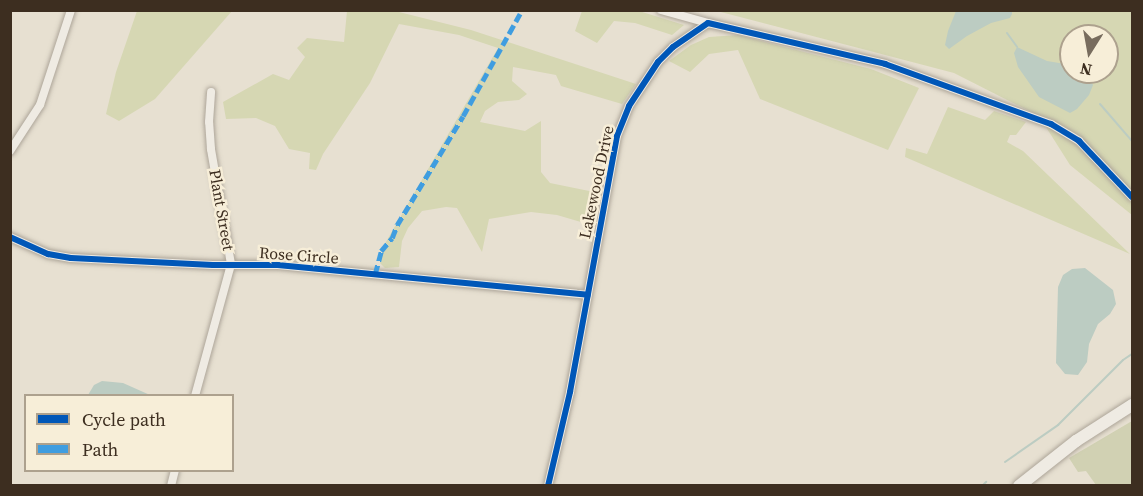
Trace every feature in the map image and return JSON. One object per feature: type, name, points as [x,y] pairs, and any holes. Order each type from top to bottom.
[{"type":"main road","points":[[1019,486],[1076,441],[1132,405]]},
{"type":"street","points":[[10,151],[40,105],[71,10]]},
{"type":"street","points":[[661,10],[885,64],[1051,124],[1079,141],[1132,194]]},
{"type":"street","name":"Lakewood Drive","points":[[548,486],[570,392],[611,166],[623,118],[658,62],[673,47],[708,23]]},
{"type":"street","name":"Plant Street","points":[[196,394],[231,264],[211,149],[208,122],[211,93]]},
{"type":"street","name":"Rose Circle","points":[[10,237],[48,254],[71,258],[231,264],[407,276],[588,295]]},
{"type":"green space","points":[[137,11],[232,11],[155,99],[119,121],[106,114],[116,72]]},
{"type":"green space","points":[[347,11],[395,11],[471,30],[636,84],[622,104],[561,86],[556,75],[513,67],[512,81],[527,94],[519,100],[498,102],[485,111],[480,122],[525,131],[541,121],[541,172],[550,183],[599,193],[591,225],[557,215],[531,212],[489,219],[482,252],[457,208],[446,207],[422,211],[408,228],[402,241],[399,267],[385,268],[380,263],[383,247],[498,48],[459,35],[399,24],[370,83],[323,154],[316,170],[309,169],[310,153],[289,149],[275,126],[256,118],[226,119],[223,102],[273,74],[289,80],[305,57],[297,48],[307,38],[344,42]]},
{"type":"green space","points":[[582,11],[639,11],[684,25],[672,35],[635,23],[614,21],[597,43],[575,31]]},
{"type":"green space","points":[[717,11],[1132,11],[1132,215],[1070,165],[1039,116],[954,73]]},
{"type":"green space","points":[[738,35],[871,69],[919,88],[888,150],[760,99],[738,50],[709,54],[690,72],[669,61],[691,45],[709,37]]},
{"type":"green space","points":[[948,107],[985,120],[994,111],[1026,122],[1016,135],[1010,135],[1007,142],[1023,151],[1130,254],[905,157],[906,148],[927,154]]},
{"type":"green space","points":[[1132,421],[1132,484],[1096,485],[1086,471],[1078,472],[1069,458]]},
{"type":"shaded area","points":[[956,11],[1012,11],[1012,14],[1010,18],[991,23],[967,36],[949,49],[945,45]]},
{"type":"shaded area","points":[[1017,47],[1047,61],[1059,63],[1059,84],[1092,84],[1089,95],[1077,109],[1070,113],[1039,97],[1018,67],[1014,53]]},
{"type":"shaded area","points":[[1085,268],[1113,290],[1116,304],[1110,314],[1098,324],[1089,344],[1087,362],[1078,375],[1065,374],[1056,363],[1058,287],[1063,275],[1072,269]]},
{"type":"shaded area","points":[[102,381],[123,383],[148,394],[89,394],[94,385]]},
{"type":"waterway","points":[[1007,33],[1017,47]]},
{"type":"waterway","points":[[1100,104],[1132,141]]},
{"type":"waterway","points":[[1005,462],[1058,425],[1123,360],[1132,354]]},
{"type":"waterway","points":[[982,486],[986,482]]},
{"type":"marked path","points":[[375,274],[381,251],[392,238],[397,225],[463,116],[522,10]]},
{"type":"cycle path","points":[[548,486],[570,392],[617,136],[629,106],[658,62],[673,47],[708,23],[885,64],[1051,124],[1079,141],[1132,197]]},
{"type":"cycle path","points":[[10,237],[48,254],[71,258],[213,265],[278,265],[588,295]]}]
